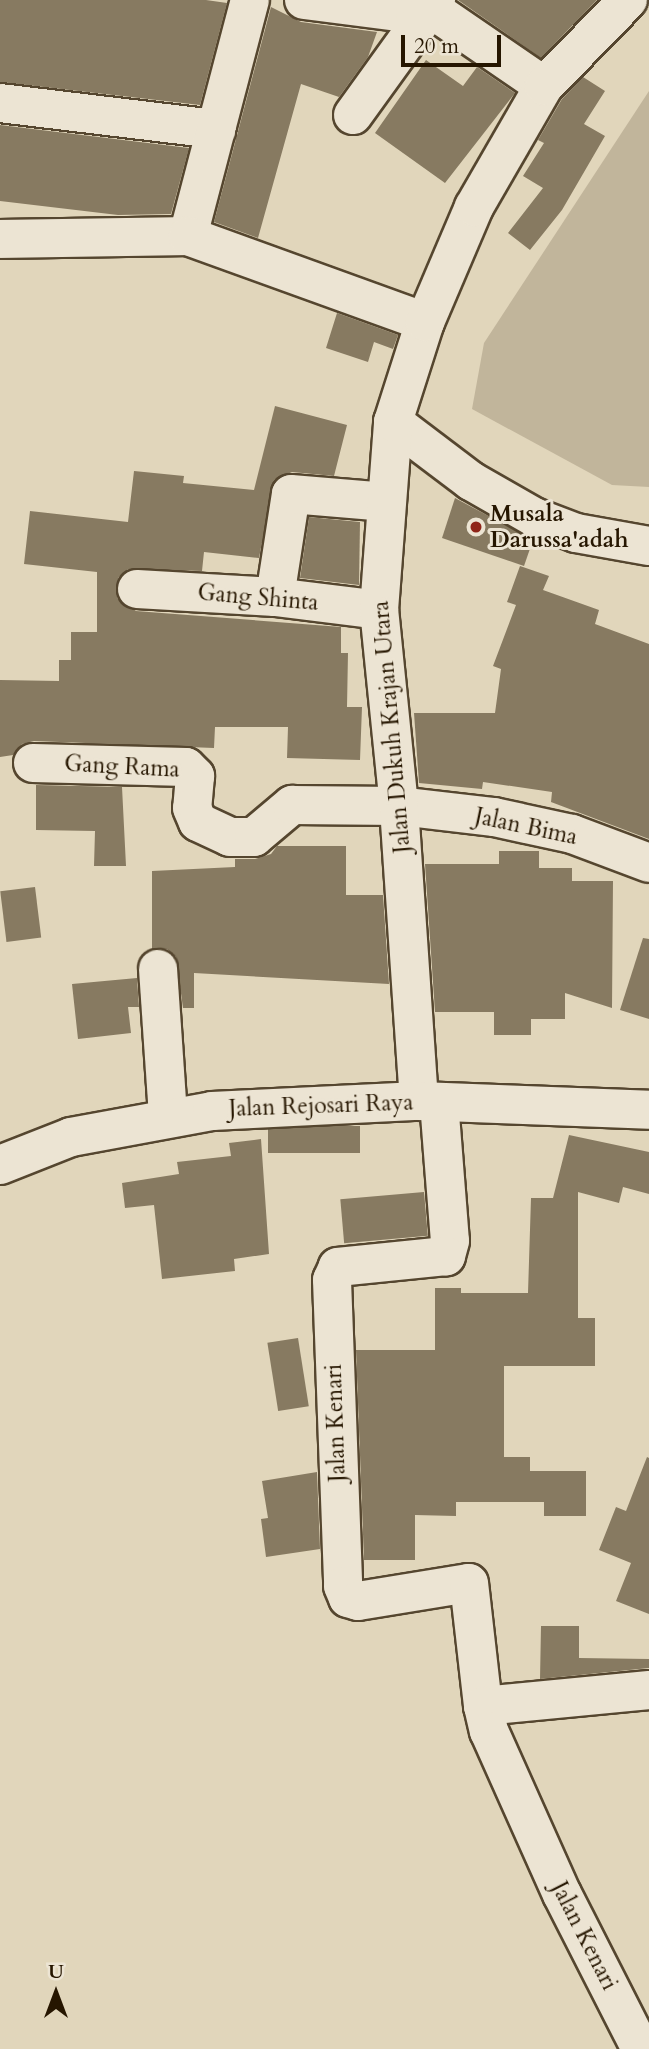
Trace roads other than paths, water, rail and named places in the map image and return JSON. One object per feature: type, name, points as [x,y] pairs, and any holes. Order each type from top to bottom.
[{"type":"street","points":[[188,236],[250,0]]},
{"type":"street","points":[[304,0],[415,14],[433,4]]},
{"type":"street","name":"Jalan Dukuh Krajan Utara","points":[[429,1102],[379,610],[393,422],[425,323],[474,207],[544,86],[628,0]]},
{"type":"street","points":[[433,4],[544,86]]},
{"type":"street","points":[[353,115],[433,4]]},
{"type":"street","points":[[0,103],[216,129]]},
{"type":"street","points":[[0,240],[188,236],[425,323]]},
{"type":"street","points":[[393,422],[471,481],[534,517],[576,534],[649,546]]},
{"type":"street","points":[[275,597],[291,494],[387,502]]},
{"type":"street","name":"Gang Shinta","points":[[137,589],[275,597],[379,610]]},
{"type":"street","name":"Gang Rama","points":[[33,763],[186,767],[195,776],[192,808],[198,821],[210,831],[243,839],[263,831],[292,805],[399,806]]},
{"type":"street","name":"Jalan Bima","points":[[399,806],[494,817],[572,834],[649,863]]},
{"type":"street","points":[[158,969],[168,1116]]},
{"type":"street","name":"Jalan Rejosari Raya","points":[[0,1165],[71,1137],[168,1116],[429,1102],[649,1110]]},
{"type":"street","name":"Jalan Kenari","points":[[429,1102],[450,1241],[446,1256],[338,1268],[332,1280],[343,1586],[348,1598],[358,1601],[469,1583],[483,1706],[489,1731],[562,1895],[641,2049]]},
{"type":"street","points":[[483,1706],[649,1690]]},
{"type":"place","name":"Musala Darussa'adah","points":[[476,527]]}]
